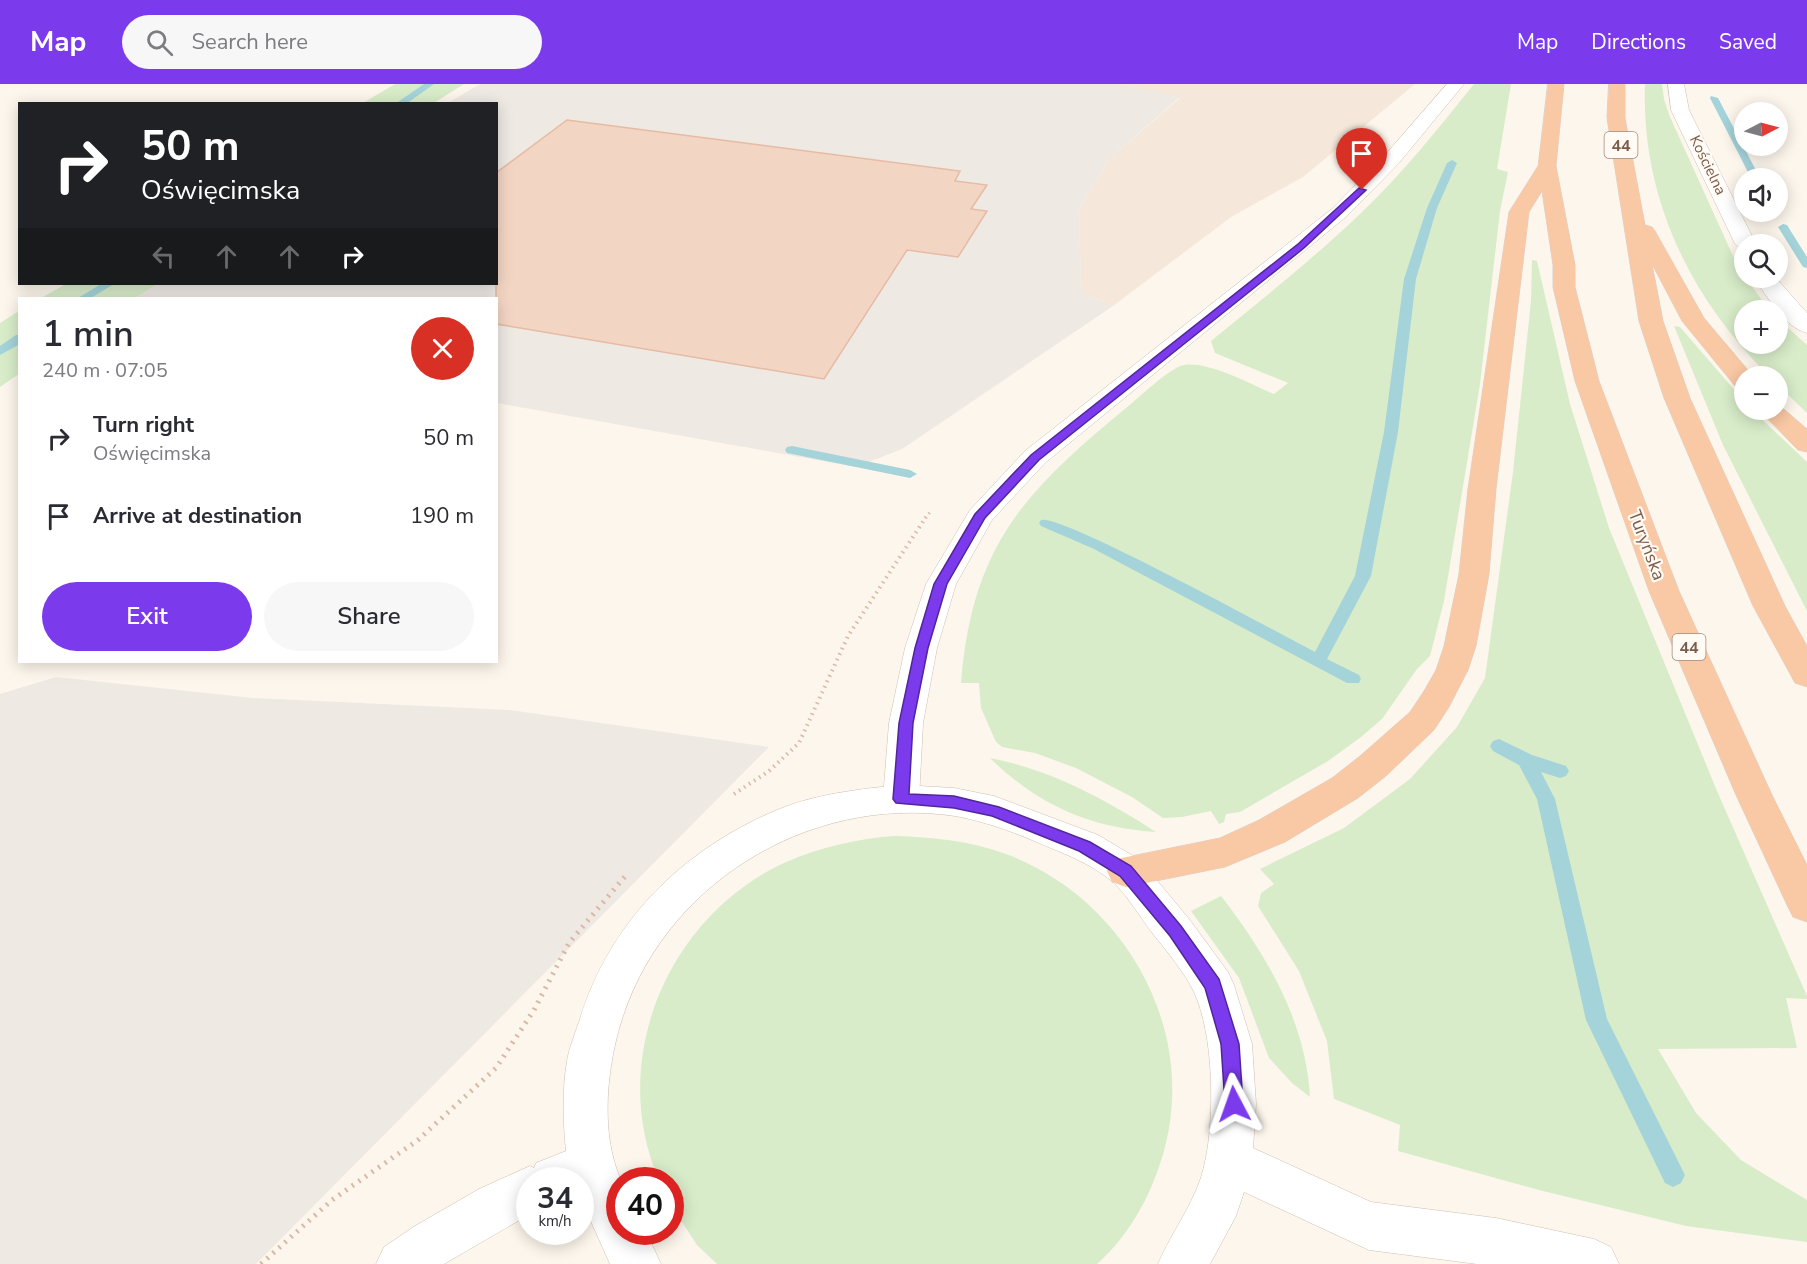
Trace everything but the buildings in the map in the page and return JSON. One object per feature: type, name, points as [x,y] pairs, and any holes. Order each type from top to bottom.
[{"type":"highway","name":"44","points":[[1547,166],[1556,84]]},
{"type":"highway","name":"44","points":[[1617,84],[1616,118],[1652,321],[1677,398],[1770,606],[1807,675]]},
{"type":"highway","points":[[1126,871],[1225,852],[1272,831],[1336,793],[1373,766],[1422,721],[1437,698],[1452,670],[1460,646],[1474,574],[1482,489],[1519,212],[1547,166]]},
{"type":"highway","name":"Turyńska","points":[[1547,166],[1564,265],[1564,287],[1587,381],[1664,591],[1754,795],[1807,905]]},
{"type":"highway","points":[[1632,205],[1694,321],[1734,369]]},
{"type":"highway","points":[[1782,420],[1807,444]]},
{"type":"street","points":[[901,799],[906,723],[921,648],[941,584],[980,516],[1015,477],[1061,435],[1292,253],[1340,212],[1392,159],[1456,84]]},
{"type":"street","name":"Kościelna","points":[[1676,84],[1680,110],[1741,234]]},
{"type":"street","points":[[1773,288],[1788,308],[1807,326]]},
{"type":"street","points":[[574,1167],[586,1125],[589,1060],[608,995],[639,938],[686,885],[736,847],[790,820],[852,804],[901,799],[954,802],[994,811],[1085,846],[1126,871],[1175,931],[1213,985],[1230,1044],[1234,1104],[1229,1161],[1219,1199],[1183,1264]]},
{"type":"street","points":[[1229,1161],[1369,1226],[1496,1242],[1594,1264]]},
{"type":"street","points":[[401,1264],[446,1233],[516,1196]]},
{"type":"street","points":[[594,1200],[606,1214]]},
{"type":"street","points":[[627,1245],[636,1264]]},
{"type":"path","points":[[726,799],[769,771],[799,743],[848,636],[919,525],[934,508]]},
{"type":"path","points":[[261,1264],[332,1200],[418,1140],[496,1068],[534,1010],[569,943],[618,883],[633,869]]},
{"type":"shaded area","points":[[480,84],[1118,84],[1180,97],[1109,159],[1079,210],[1081,292],[1113,306],[902,449],[856,467],[498,403],[498,297],[137,297],[157,285],[498,285],[498,102],[450,102]]},
{"type":"shaded area","points":[[1118,84],[1415,84],[1303,177],[1231,217],[1113,306],[1081,292],[1079,210],[1109,159],[1180,98]]},
{"type":"shaded area","points":[[56,677],[253,698],[510,710],[769,747],[256,1264],[0,1264],[0,694]]},
{"type":"green space","points":[[395,84],[464,84],[436,102],[365,102]]},
{"type":"green space","points":[[1474,84],[1511,84],[1497,169],[1508,172],[1500,211],[1480,384],[1444,601],[1430,656],[1417,669],[1382,719],[1361,737],[1328,761],[1240,812],[1226,814],[1224,822],[1219,824],[1211,811],[1163,818],[1132,797],[1076,768],[1035,753],[1002,747],[996,742],[981,708],[979,683],[961,683],[967,635],[977,594],[991,558],[1009,526],[1032,496],[1059,467],[1154,384],[1178,367],[1205,366],[1274,394],[1288,383],[1215,353],[1211,341],[1360,214],[1405,167]]},
{"type":"green space","points":[[1645,84],[1662,84],[1670,117],[1734,258],[1734,288],[1753,288],[1762,300],[1734,300],[1734,337],[1694,279],[1676,243],[1662,205],[1652,166],[1646,126]]},
{"type":"green space","points":[[1532,260],[1537,261],[1570,404],[1609,528],[1717,791],[1807,996],[1807,999],[1786,998],[1797,1048],[1658,1049],[1696,1113],[1741,1160],[1807,1200],[1807,1242],[1686,1226],[1539,1190],[1398,1151],[1400,1125],[1334,1099],[1327,1041],[1299,971],[1258,906],[1261,893],[1274,884],[1260,869],[1344,828],[1410,779],[1457,727],[1485,678],[1513,472],[1531,301]]},
{"type":"green space","points":[[64,285],[156,285],[137,297],[43,297]]},
{"type":"green space","points":[[18,312],[18,375],[0,387],[0,323]]},
{"type":"green space","points":[[1674,326],[1680,327],[1734,389],[1734,420],[1763,420],[1807,462],[1807,611],[1723,445]]},
{"type":"green space","points":[[1788,328],[1807,345],[1807,413],[1788,395],[1788,366],[1760,366],[1748,354],[1788,354]]},
{"type":"green space","points":[[990,758],[1034,770],[1077,787],[1156,832],[1109,825],[1066,811],[1027,789]]},
{"type":"green space","points":[[894,836],[937,839],[979,846],[1006,854],[1047,874],[1084,900],[1115,932],[1140,969],[1158,1010],[1169,1053],[1172,1098],[1166,1143],[1156,1177],[1140,1209],[1121,1238],[1097,1264],[717,1264],[697,1245],[684,1225],[684,1167],[655,1167],[645,1134],[640,1088],[645,1042],[658,997],[679,956],[708,919],[743,887],[784,863],[811,852],[866,839]]},
{"type":"green space","points":[[1221,896],[1253,941],[1281,990],[1301,1042],[1310,1097],[1292,1083],[1269,1058],[1239,978],[1191,911]]},
{"type":"waterway","points":[[402,102],[430,84]]},
{"type":"waterway","points":[[1714,98],[1751,168]]},
{"type":"waterway","points":[[1318,661],[1363,576],[1391,432],[1410,279],[1432,208],[1452,163]]},
{"type":"waterway","points":[[1783,227],[1807,265]]},
{"type":"waterway","points":[[86,297],[106,285]]},
{"type":"waterway","points":[[0,351],[18,339]]},
{"type":"waterway","points":[[792,450],[910,474]]},
{"type":"waterway","points":[[1046,523],[1099,546],[1318,661]]},
{"type":"waterway","points":[[1318,661],[1353,679]]},
{"type":"waterway","points":[[1499,746],[1526,760]]},
{"type":"waterway","points":[[1526,760],[1560,771]]},
{"type":"waterway","points":[[1526,760],[1546,799],[1597,1020],[1673,1175]]},
{"type":"route","points":[[1234,1104],[1230,1044],[1213,985],[1175,931],[1126,871],[1085,846],[994,811],[954,802],[901,799],[906,723],[921,648],[941,584],[980,516],[1035,457],[1301,246],[1362,190]]}]
